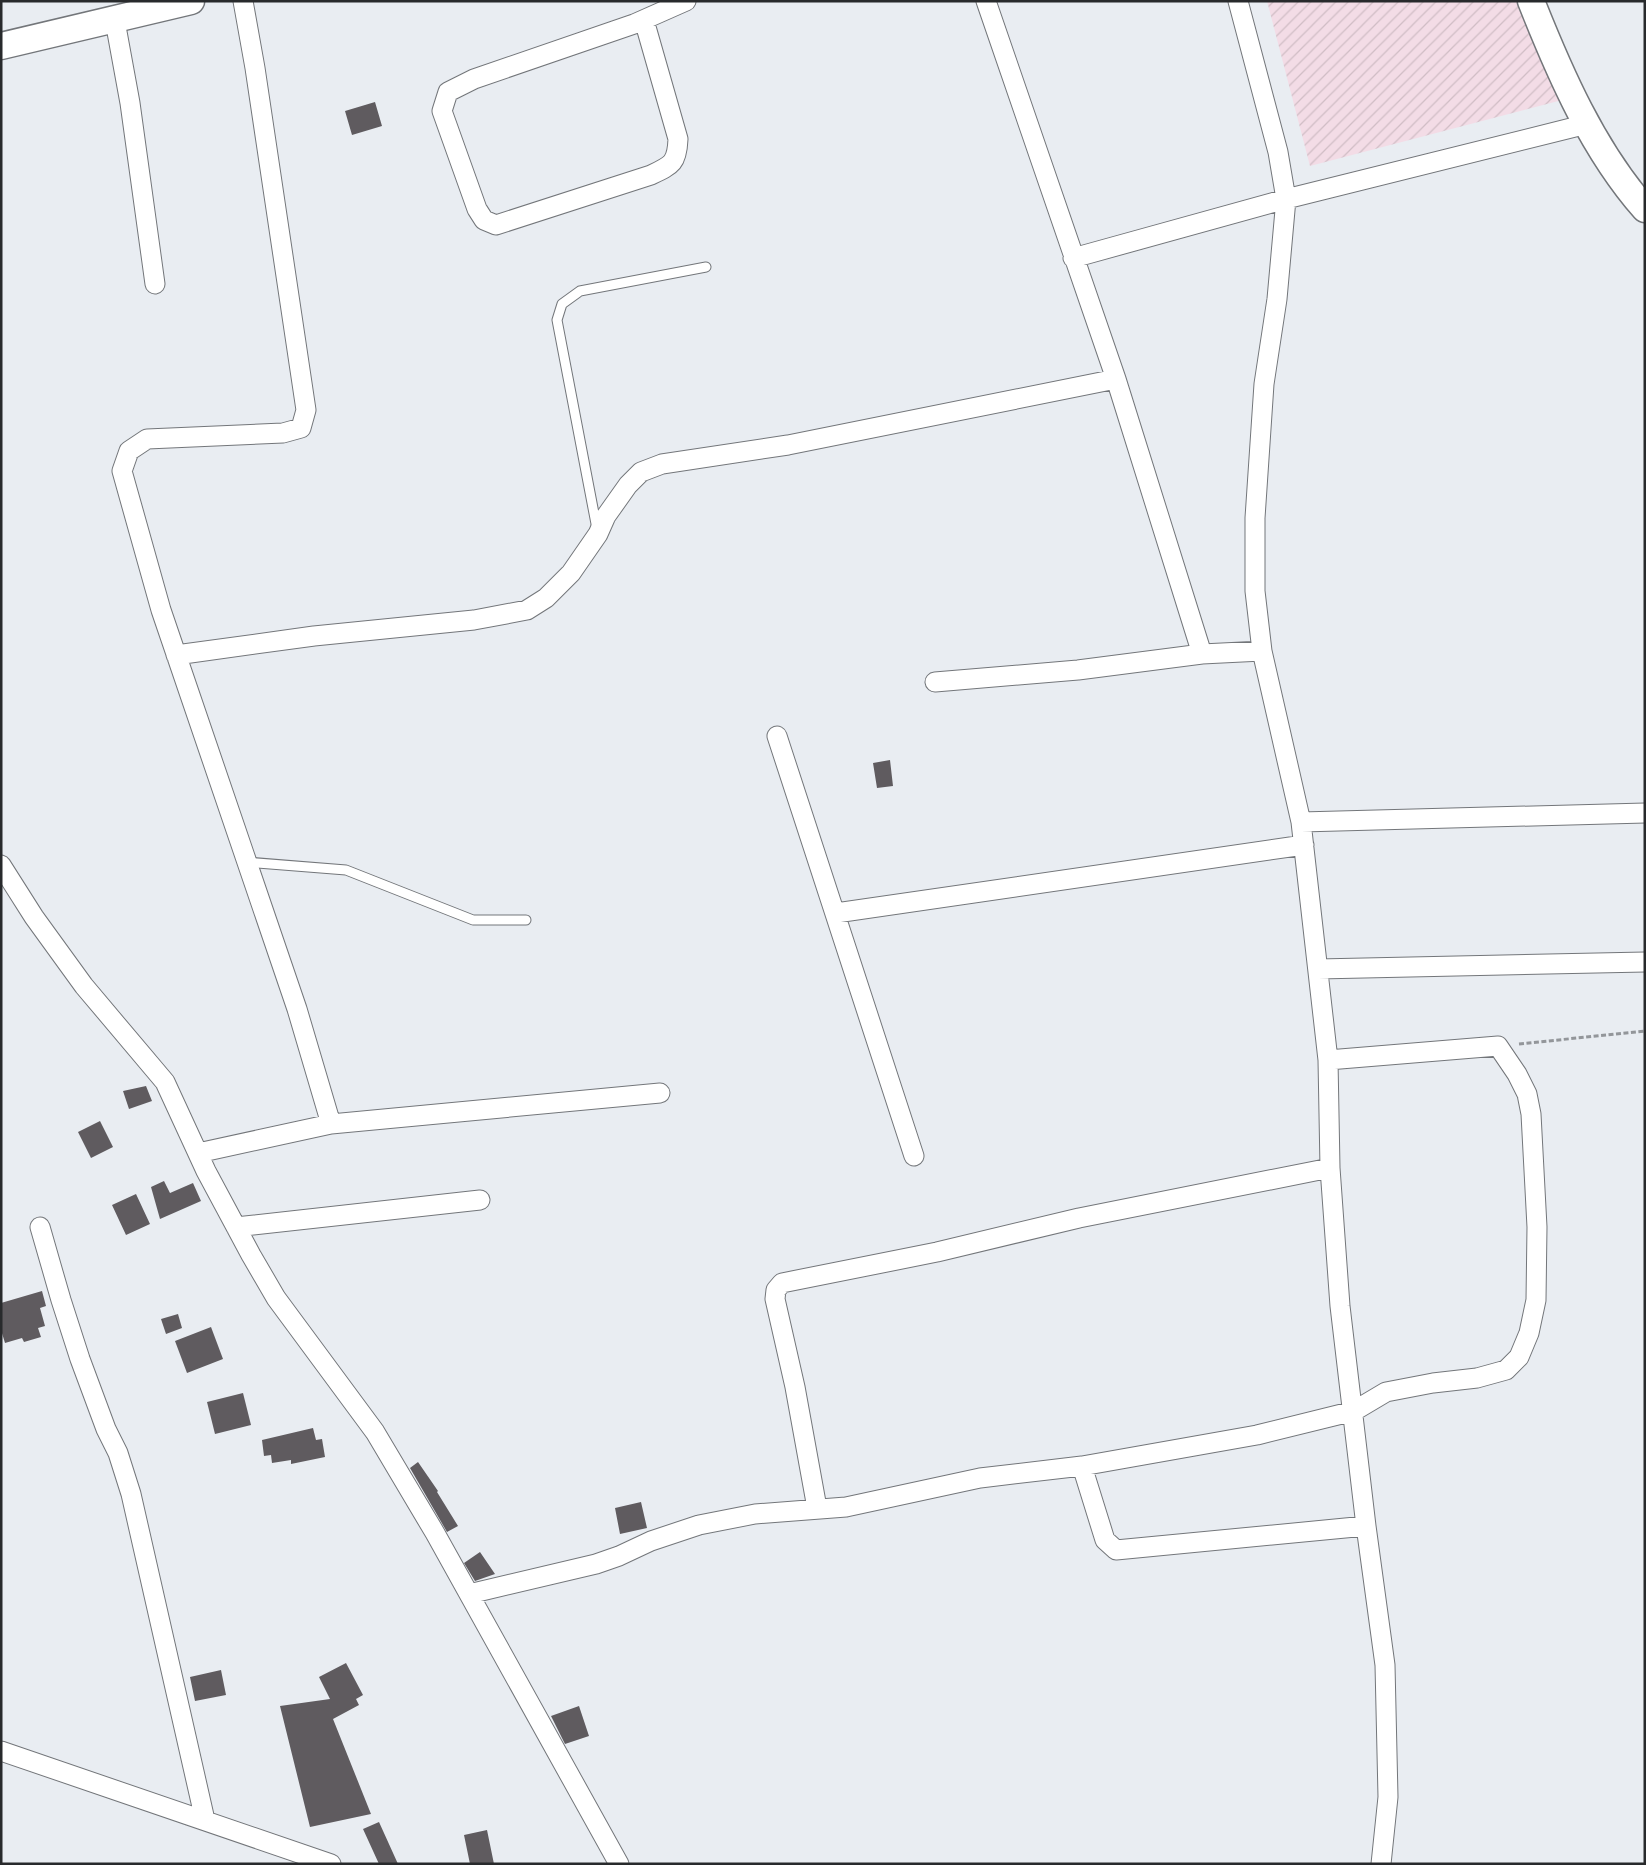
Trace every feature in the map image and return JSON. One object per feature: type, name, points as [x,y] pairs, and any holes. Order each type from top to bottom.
[{"type":"main road","points":[[1,46],[114,21],[191,1]]},
{"type":"main road","points":[[1531,1],[1560,70],[1587,124],[1634,196],[1645,209]]},
{"type":"street","points":[[242,1],[255,68],[306,410],[301,428],[283,433],[147,439],[129,450],[122,471],[161,610],[297,1009],[331,1124]]},
{"type":"street","points":[[644,20],[678,139],[678,155],[671,166],[651,175],[496,225],[484,220],[477,210],[442,111],[448,92],[474,79],[644,20],[686,1]]},
{"type":"street","points":[[986,1],[1116,379],[1202,654]]},
{"type":"street","points":[[1238,1],[1278,152],[1286,199],[1277,299],[1264,384],[1256,509],[1255,591],[1262,650],[1301,822],[1328,1060],[1330,1168],[1340,1306],[1385,1666],[1388,1797],[1381,1864]]},
{"type":"street","points":[[114,21],[130,103],[155,284]]},
{"type":"street","points":[[1073,258],[1286,199],[1587,124]]},
{"type":"street","points":[[176,655],[314,636],[474,620],[527,610],[546,598],[571,573],[598,534],[606,516],[628,484],[641,472],[662,464],[788,444],[1116,379]]},
{"type":"street","points":[[935,682],[1078,670],[1202,654],[1262,650]]},
{"type":"street","points":[[777,736],[836,912],[914,1156]]},
{"type":"street","points":[[1301,822],[1645,813]]},
{"type":"street","points":[[836,912],[1304,845]]},
{"type":"street","points":[[1,865],[34,917],[84,986],[165,1082],[198,1153],[236,1227],[276,1298],[375,1432],[469,1594],[619,1864]]},
{"type":"street","points":[[1318,969],[1645,962]]},
{"type":"street","points":[[469,1594],[596,1564],[652,1541],[699,1526],[755,1514],[846,1507],[980,1478],[1082,1466],[1257,1435],[1354,1411],[1386,1392],[1433,1383],[1477,1378],[1506,1370],[1519,1357],[1529,1333],[1536,1300],[1536,1198],[1532,1114],[1527,1094],[1520,1081],[1498,1046],[1328,1060]]},
{"type":"street","points":[[198,1153],[331,1124],[660,1093]]},
{"type":"street","points":[[817,1508],[795,1387],[776,1299],[776,1290],[782,1283],[937,1252],[1079,1218],[1330,1168]]},
{"type":"street","points":[[236,1227],[480,1200]]},
{"type":"street","points":[[40,1227],[83,1368],[106,1429],[118,1453],[129,1487],[205,1820]]},
{"type":"street","points":[[1082,1466],[1105,1540],[1116,1550],[1366,1526]]},
{"type":"street","points":[[1,1750],[331,1864]]},
{"type":"lane","points":[[598,534],[557,320],[562,304],[580,291],[706,267]]},
{"type":"lane","points":[[246,862],[346,870],[473,920],[526,920]]},
{"type":"path","points":[[1498,1046],[1645,1031]]},
{"type":"shaded area","points":[[1267,1],[1530,1],[1566,99],[1310,166]]},
{"type":"building","points":[[375,102],[382,126],[352,135],[345,111]]},
{"type":"building","points":[[890,760],[893,786],[877,788],[873,763]]},
{"type":"building","points":[[146,1086],[152,1101],[129,1109],[123,1091]]},
{"type":"building","points":[[100,1121],[113,1147],[91,1158],[78,1132]]},
{"type":"building","points":[[164,1181],[170,1193],[193,1183],[201,1201],[160,1219],[151,1187]]},
{"type":"building","points":[[136,1194],[150,1224],[126,1235],[112,1205]]},
{"type":"building","points":[[42,1291],[46,1306],[40,1308],[45,1326],[38,1328],[41,1337],[24,1342],[22,1338],[5,1343],[1,1330],[1,1303]]},
{"type":"building","points":[[178,1314],[182,1328],[166,1334],[161,1319]]},
{"type":"building","points":[[211,1327],[223,1359],[187,1373],[175,1341]]},
{"type":"building","points":[[243,1393],[251,1425],[215,1434],[207,1402]]},
{"type":"building","points":[[313,1428],[316,1440],[322,1439],[325,1457],[291,1464],[291,1460],[272,1463],[271,1455],[264,1456],[262,1440]]},
{"type":"building","points":[[418,1462],[438,1491],[458,1526],[447,1532],[410,1468]]},
{"type":"building","points":[[641,1502],[647,1528],[620,1534],[615,1508]]},
{"type":"building","points":[[480,1552],[495,1574],[475,1581],[464,1563]]},
{"type":"building","points":[[346,1663],[363,1695],[356,1699],[359,1705],[333,1719],[371,1814],[310,1827],[280,1706],[330,1699],[319,1677]]},
{"type":"building","points":[[221,1670],[226,1695],[195,1701],[190,1677]]},
{"type":"building","points":[[579,1706],[589,1736],[565,1744],[551,1716]]},
{"type":"building","points":[[379,1822],[398,1864],[379,1864],[363,1829]]},
{"type":"building","points":[[487,1830],[494,1864],[470,1864],[464,1835]]}]
